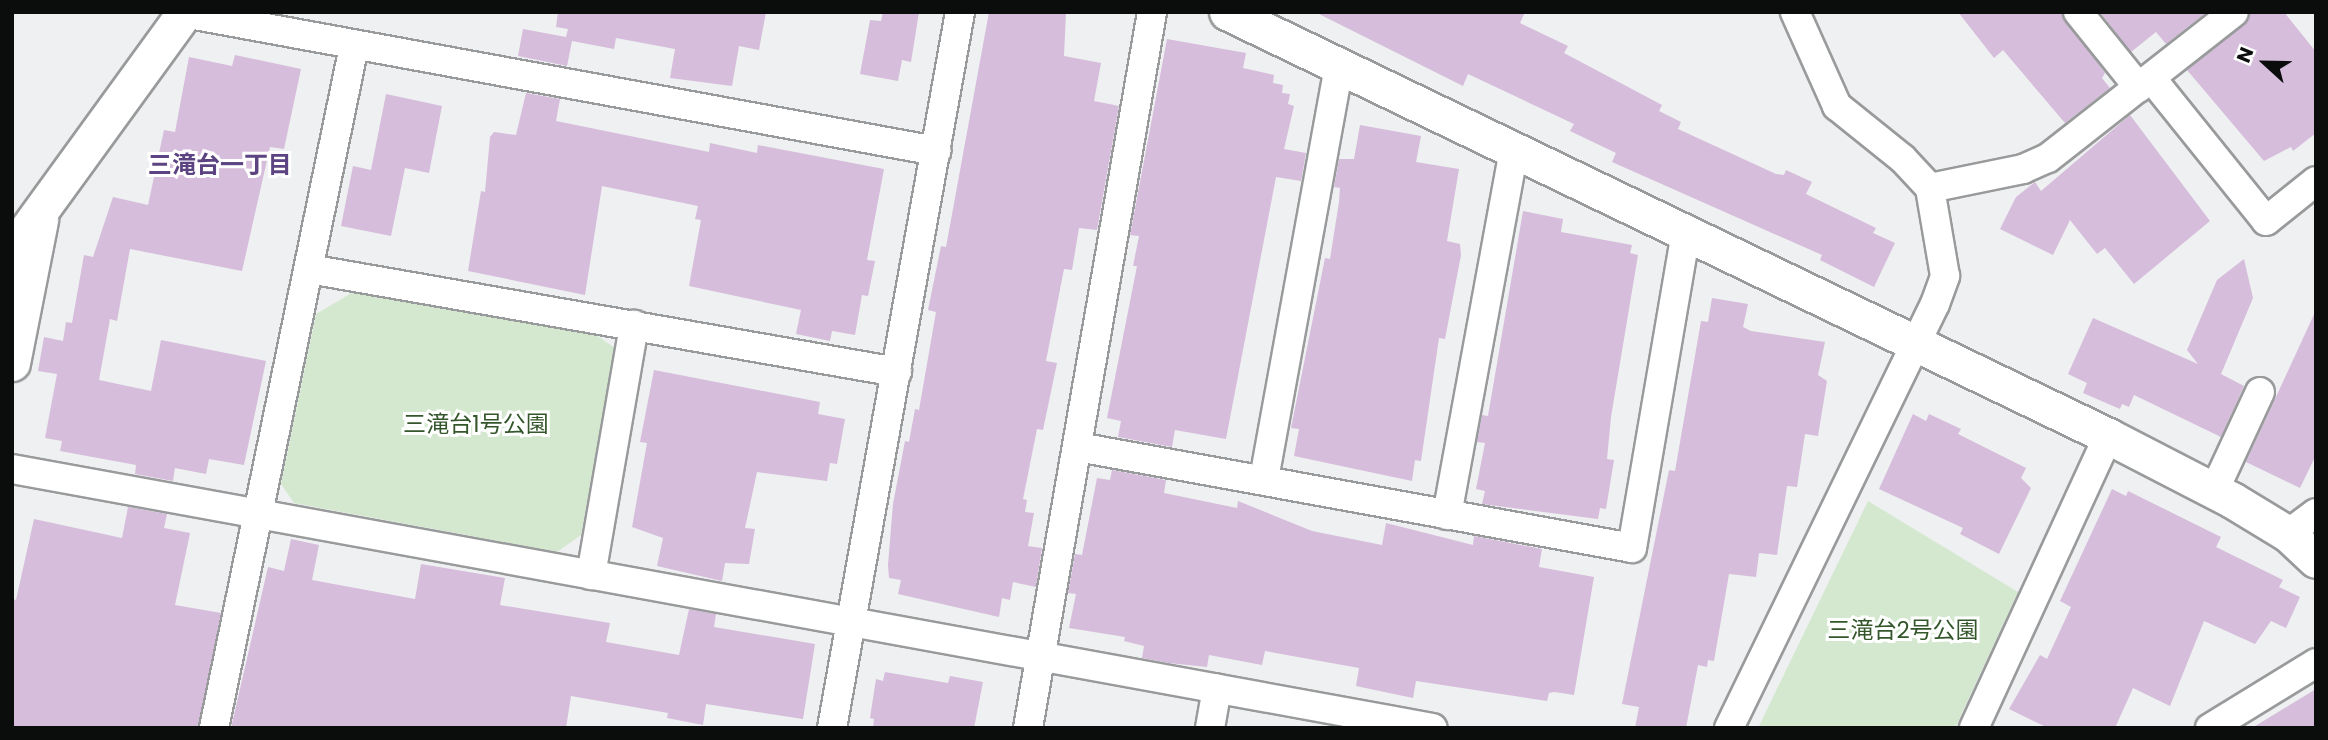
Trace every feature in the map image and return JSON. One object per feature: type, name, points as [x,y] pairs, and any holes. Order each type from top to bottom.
[{"type":"street","points":[[832,728],[960,12]]},
{"type":"street","points":[[1028,728],[1152,12]]},
{"type":"street","points":[[1227,12],[1914,346],[2108,436],[2214,491],[2288,534],[2316,560]]},
{"type":"street","points":[[1729,728],[1914,346],[1945,276],[1930,188],[1903,159],[1837,106],[1795,12]]},
{"type":"street","points":[[2078,12],[2266,221],[2316,181]]},
{"type":"street","points":[[1930,188],[2023,169],[2048,158],[2234,12]]},
{"type":"street","points":[[12,250],[184,13],[936,151]]},
{"type":"street","points":[[214,728],[354,46]]},
{"type":"street","points":[[1264,479],[1339,65]]},
{"type":"street","points":[[1447,515],[1514,150]]},
{"type":"street","points":[[12,363],[43,206]]},
{"type":"street","points":[[1078,447],[1632,548],[1686,233]]},
{"type":"street","points":[[309,269],[897,372]]},
{"type":"street","points":[[591,575],[634,325]]},
{"type":"street","points":[[2214,491],[2260,392]]},
{"type":"street","points":[[1974,728],[2108,436]]},
{"type":"street","points":[[12,469],[850,624],[1041,656],[1394,724],[1433,728]]},
{"type":"street","points":[[2288,534],[2316,513]]},
{"type":"street","points":[[2210,728],[2316,663]]},
{"type":"street","points":[[1210,728],[1217,689]]},
{"type":"green space","name":"三滝台1号公園","points":[[355,291],[590,331],[615,348],[581,535],[557,552],[294,503],[281,484],[316,314]]},
{"type":"green space","name":"三滝台2号公園","points":[[1868,501],[2018,592],[1955,728],[1758,728]]},
{"type":"building","points":[[558,12],[766,12],[759,50],[739,46],[732,86],[670,78],[675,49],[616,38],[614,49],[572,41],[567,66],[518,56],[523,29],[566,37],[568,29],[556,27]]},
{"type":"building","points":[[883,12],[919,12],[911,62],[902,60],[898,81],[860,74],[870,20],[881,21]]},
{"type":"building","points":[[989,12],[1066,12],[1064,56],[1101,63],[1094,101],[1119,106],[1097,230],[1079,228],[1072,270],[1064,269],[1046,361],[1057,363],[1043,430],[1037,429],[1023,499],[1027,500],[1025,512],[1034,513],[1028,546],[1042,548],[1036,587],[1013,582],[1010,600],[1002,598],[999,617],[898,594],[901,580],[889,578],[888,565],[893,504],[905,441],[909,442],[915,409],[919,410],[936,312],[928,310],[941,246],[946,247]]},
{"type":"building","points":[[1315,12],[1525,12],[1520,23],[1568,46],[1564,53],[1662,105],[1659,111],[1681,122],[1678,129],[1776,174],[1784,175],[1786,170],[1812,182],[1806,194],[1876,228],[1873,233],[1895,243],[1874,287],[1820,260],[1822,255],[1612,162],[1616,153],[1570,131],[1574,124],[1468,74],[1463,86]]},
{"type":"building","points":[[1958,12],[2062,12],[2105,73],[2102,78],[2110,88],[2065,123],[2003,50],[1994,58]]},
{"type":"building","points":[[2100,12],[2207,12],[2166,44],[2156,32],[2131,52]]},
{"type":"building","points":[[2250,12],[2284,12],[2316,52],[2316,133],[2293,151],[2291,147],[2264,161],[2187,70],[2244,25]]},
{"type":"building","points":[[1167,39],[1246,53],[1243,68],[1274,75],[1273,83],[1283,85],[1282,93],[1290,94],[1288,104],[1294,106],[1284,149],[1306,153],[1301,181],[1276,177],[1226,439],[1175,430],[1172,447],[1118,437],[1121,421],[1107,418],[1137,266],[1133,266],[1139,236],[1130,235]]},
{"type":"building","points":[[235,55],[301,69],[284,149],[270,147],[242,271],[130,249],[117,321],[110,319],[99,380],[151,391],[161,340],[266,361],[244,465],[209,459],[206,474],[175,468],[173,481],[135,474],[136,465],[60,451],[62,441],[45,438],[57,374],[38,371],[44,337],[63,341],[66,322],[72,323],[84,255],[93,257],[113,197],[148,205],[164,130],[175,132],[189,57],[232,66]]},
{"type":"building","points":[[526,93],[560,99],[556,121],[709,152],[710,143],[757,153],[758,145],[884,169],[867,260],[875,261],[868,296],[862,295],[855,335],[832,331],[830,341],[796,334],[801,310],[689,286],[701,220],[695,219],[698,206],[602,186],[585,295],[468,271],[481,191],[485,192],[490,137],[494,132],[516,135]]},
{"type":"building","points":[[386,94],[442,106],[429,173],[405,168],[391,236],[341,226],[353,166],[371,170]]},
{"type":"building","points":[[2130,115],[2210,221],[2134,284],[2105,248],[2097,254],[2070,220],[2053,255],[2000,229],[2016,197],[2035,182],[2041,191]]},
{"type":"building","points":[[1360,125],[1421,136],[1416,162],[1459,169],[1447,241],[1460,244],[1461,255],[1445,339],[1439,338],[1421,461],[1415,460],[1412,481],[1294,456],[1299,429],[1291,428],[1325,258],[1330,259],[1339,202],[1340,188],[1334,187],[1339,159],[1354,159]]},
{"type":"building","points":[[1523,211],[1563,219],[1561,232],[1632,245],[1630,253],[1638,255],[1611,417],[1607,459],[1614,460],[1606,509],[1600,508],[1598,519],[1482,504],[1485,491],[1476,489],[1485,443],[1477,442],[1482,415],[1488,416]]},
{"type":"building","points":[[2244,259],[2253,298],[2221,374],[2244,386],[2221,437],[2134,395],[2129,407],[2122,404],[2120,409],[2083,393],[2087,383],[2068,374],[2093,318],[2198,364],[2187,350],[2217,280]]},
{"type":"building","points":[[1712,298],[1748,304],[1743,327],[1751,331],[1825,342],[1818,375],[1827,381],[1818,436],[1805,434],[1797,487],[1787,486],[1777,555],[1759,553],[1756,577],[1729,574],[1714,661],[1708,660],[1707,667],[1698,665],[1686,728],[1635,728],[1639,707],[1622,704],[1669,470],[1675,471],[1701,321],[1708,322]]},
{"type":"building","points":[[2316,310],[2316,455],[2300,488],[2246,462]]},
{"type":"building","points":[[654,370],[820,402],[818,414],[845,419],[837,464],[830,463],[827,481],[757,472],[745,528],[755,529],[749,564],[725,563],[722,581],[657,566],[663,538],[632,527],[647,443],[640,442]]},
{"type":"building","points":[[1913,414],[1926,421],[1929,414],[1961,429],[1958,434],[2026,468],[2021,478],[2031,488],[1999,554],[1960,534],[1963,528],[1879,489]]},
{"type":"building","points":[[1112,470],[1166,480],[1164,493],[1237,508],[1238,501],[1312,531],[1382,545],[1386,523],[1473,545],[1474,536],[1542,549],[1539,567],[1594,577],[1574,695],[1549,693],[1547,701],[1416,681],[1413,698],[1356,686],[1359,668],[1265,651],[1262,665],[1209,655],[1207,667],[1169,663],[1142,658],[1144,646],[1124,641],[1125,637],[1069,628],[1076,594],[1068,593],[1075,554],[1082,555],[1097,478],[1110,480]]},
{"type":"building","points":[[2112,489],[2126,496],[2128,491],[2221,537],[2216,547],[2283,580],[2279,587],[2300,597],[2286,628],[2271,621],[2255,644],[2204,621],[2170,706],[2133,688],[2115,728],[2048,728],[2009,709],[2040,655],[2047,659],[2071,607],[2060,601]]},
{"type":"building","points":[[128,507],[167,514],[164,528],[190,533],[175,605],[221,613],[198,728],[12,728],[12,599],[16,600],[34,519],[122,538]]},
{"type":"building","points":[[291,539],[319,545],[312,580],[415,599],[421,564],[505,578],[500,605],[610,623],[606,642],[679,655],[689,609],[716,614],[714,627],[815,644],[803,719],[706,704],[703,725],[667,718],[668,713],[571,696],[566,728],[231,728],[268,567],[284,571]]},
{"type":"building","points":[[885,672],[948,683],[950,676],[983,682],[974,728],[873,728],[874,719],[870,718],[876,679],[883,681]]},
{"type":"building","points":[[2316,689],[2316,728],[2252,728]]},
{"type":"district","name":"三滝台一丁目","points":[[220,165]]}]
